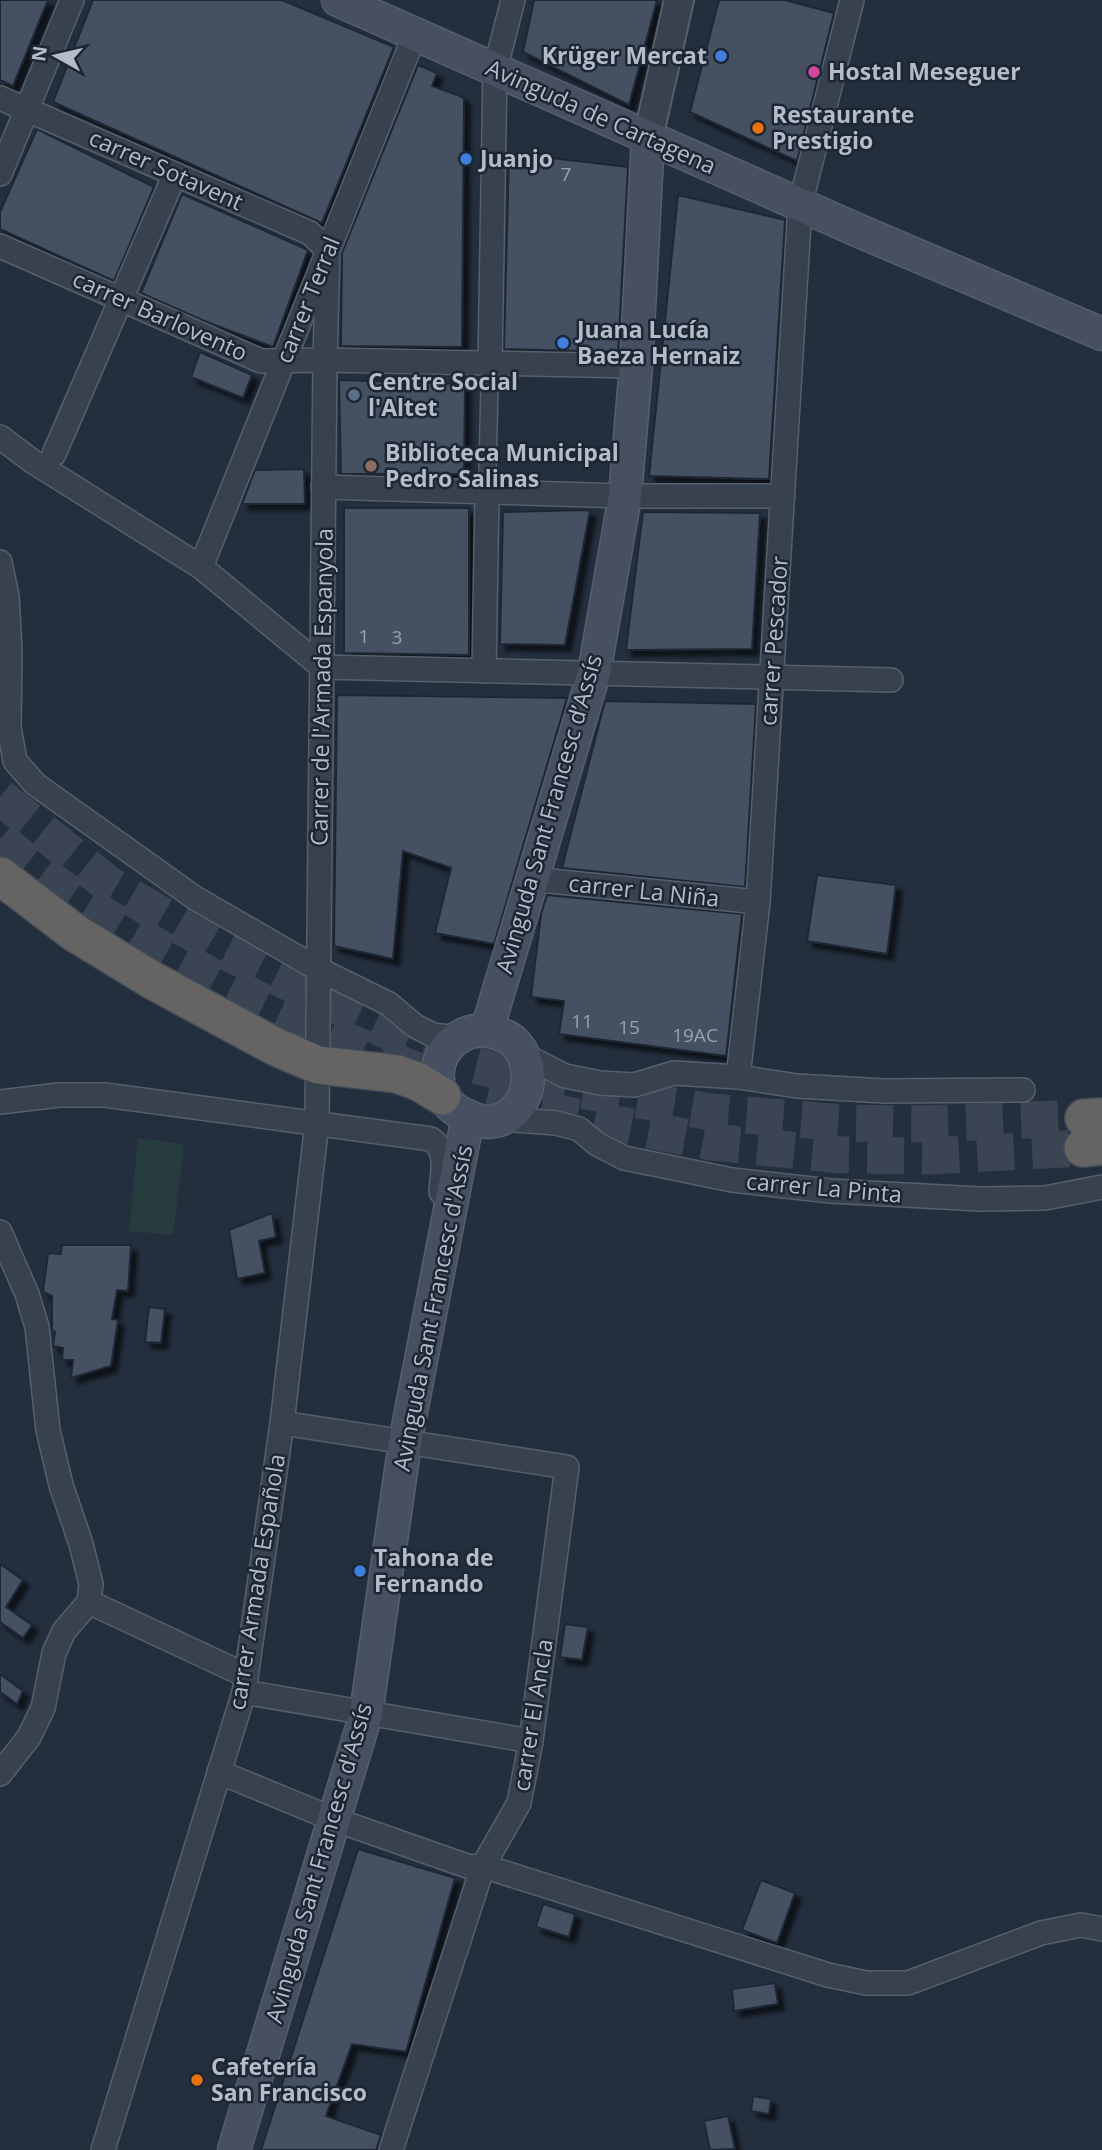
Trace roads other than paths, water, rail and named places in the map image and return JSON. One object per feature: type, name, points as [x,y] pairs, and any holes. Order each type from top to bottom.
[{"type":"highway","points":[[0,876],[75,933],[152,980],[276,1047],[317,1065],[397,1074],[419,1082],[455,1106]]},
{"type":"main road","name":"Avinguda de Cartagena","points":[[345,2],[800,205],[1102,334]]},
{"type":"main road","name":"Avinguda Sant Francesc d’Assís","points":[[487,1030],[594,673],[625,496],[636,366],[648,138]]},
{"type":"main road","points":[[487,1030],[510,1039],[522,1054],[528,1068],[525,1095],[514,1112],[503,1119],[483,1122],[455,1106],[437,1073],[444,1053],[456,1038],[469,1031],[487,1030]]},
{"type":"main road","name":"Avinguda Sant Francesc d'Assís","points":[[234,2150],[366,1714],[405,1443],[463,1150],[455,1106]]},
{"type":"street","points":[[0,174],[72,0]]},
{"type":"street","points":[[484,671],[495,70],[513,0]]},
{"type":"street","points":[[648,138],[679,0]]},
{"type":"street","name":"carrer Pescador","points":[[738,1077],[758,902],[800,205],[844,2]]},
{"type":"street","name":"carrer Terral","points":[[201,567],[415,34]]},
{"type":"street","name":"carrer Sotavent","points":[[0,98],[310,233],[328,250]]},
{"type":"street","points":[[54,454],[175,174]]},
{"type":"street","name":"carrer Barlovento","points":[[0,246],[261,361],[636,366]]},
{"type":"street","name":"Carrer de l'Armada Espanyola","points":[[317,1124],[328,250]]},
{"type":"street","points":[[0,437],[33,461],[201,567],[322,667],[891,680]]},
{"type":"street","points":[[323,487],[625,496],[783,496]]},
{"type":"street","points":[[0,562],[7,596],[10,650],[9,727],[15,761],[35,784],[195,898],[318,969],[389,1004],[415,1026],[433,1035],[456,1038]]},
{"type":"street","name":"carrer La Niña","points":[[531,879],[758,902]]},
{"type":"street","points":[[522,1054],[565,1076],[600,1083],[634,1085],[674,1073],[738,1077],[797,1086],[884,1091],[1023,1090]]},
{"type":"street","points":[[0,1102],[58,1095],[105,1095],[431,1139],[442,1149],[443,1159],[433,1292]]},
{"type":"street","name":"carrer La Pinta","points":[[525,1095],[556,1123]]},
{"type":"street","name":"carrer La Pinta","points":[[503,1119],[556,1123],[579,1129],[597,1144],[624,1158],[732,1180],[830,1191],[980,1199],[1045,1198],[1102,1187]]},
{"type":"street","name":"carrer Armada Española","points":[[103,2150],[244,1683],[282,1423],[317,1124]]},
{"type":"street","points":[[0,1231],[27,1294],[37,1327],[48,1430],[61,1485],[91,1584],[89,1602],[65,1631],[54,1653],[43,1707],[29,1737],[0,1774]]},
{"type":"street","points":[[282,1423],[405,1443]]},
{"type":"street","name":"carrer El Ancla","points":[[391,2150],[483,1866],[519,1803],[531,1741],[567,1467],[405,1443]]},
{"type":"street","points":[[89,1602],[244,1683],[366,1714],[531,1741]]},
{"type":"street","points":[[219,1772],[333,1819],[470,1867],[483,1866],[828,1975],[866,1983],[908,1983],[1041,1933],[1081,1925],[1102,1929]]},
{"type":"tunnel","points":[[0,797],[108,884],[215,946],[392,1033],[467,1063],[568,1088],[711,1112],[843,1123],[922,1124],[1084,1118]]},
{"type":"tunnel","points":[[0,839],[72,895],[129,931],[282,1012],[420,1072]]},
{"type":"tunnel","points":[[488,1094],[567,1115],[712,1142],[841,1155],[931,1156],[1083,1148]]},
{"type":"place","name":"Krüger Mercat","points":[[721,56]]},
{"type":"place","name":"Hostal Meseguer","points":[[814,72]]},
{"type":"place","name":"Restaurante Prestigio","points":[[758,128]]},
{"type":"place","name":"Juanjo","points":[[466,159]]},
{"type":"place","name":"Juana Lucía Baeza Hernaiz","points":[[563,343]]},
{"type":"place","name":"Centre Social l'Altet","points":[[354,395]]},
{"type":"place","name":"Biblioteca Municipal Pedro Salinas","points":[[371,466]]},
{"type":"place","name":"Tahona de Fernando","points":[[360,1571]]},
{"type":"place","name":"Cafetería San Francisco","points":[[197,2080]]}]
